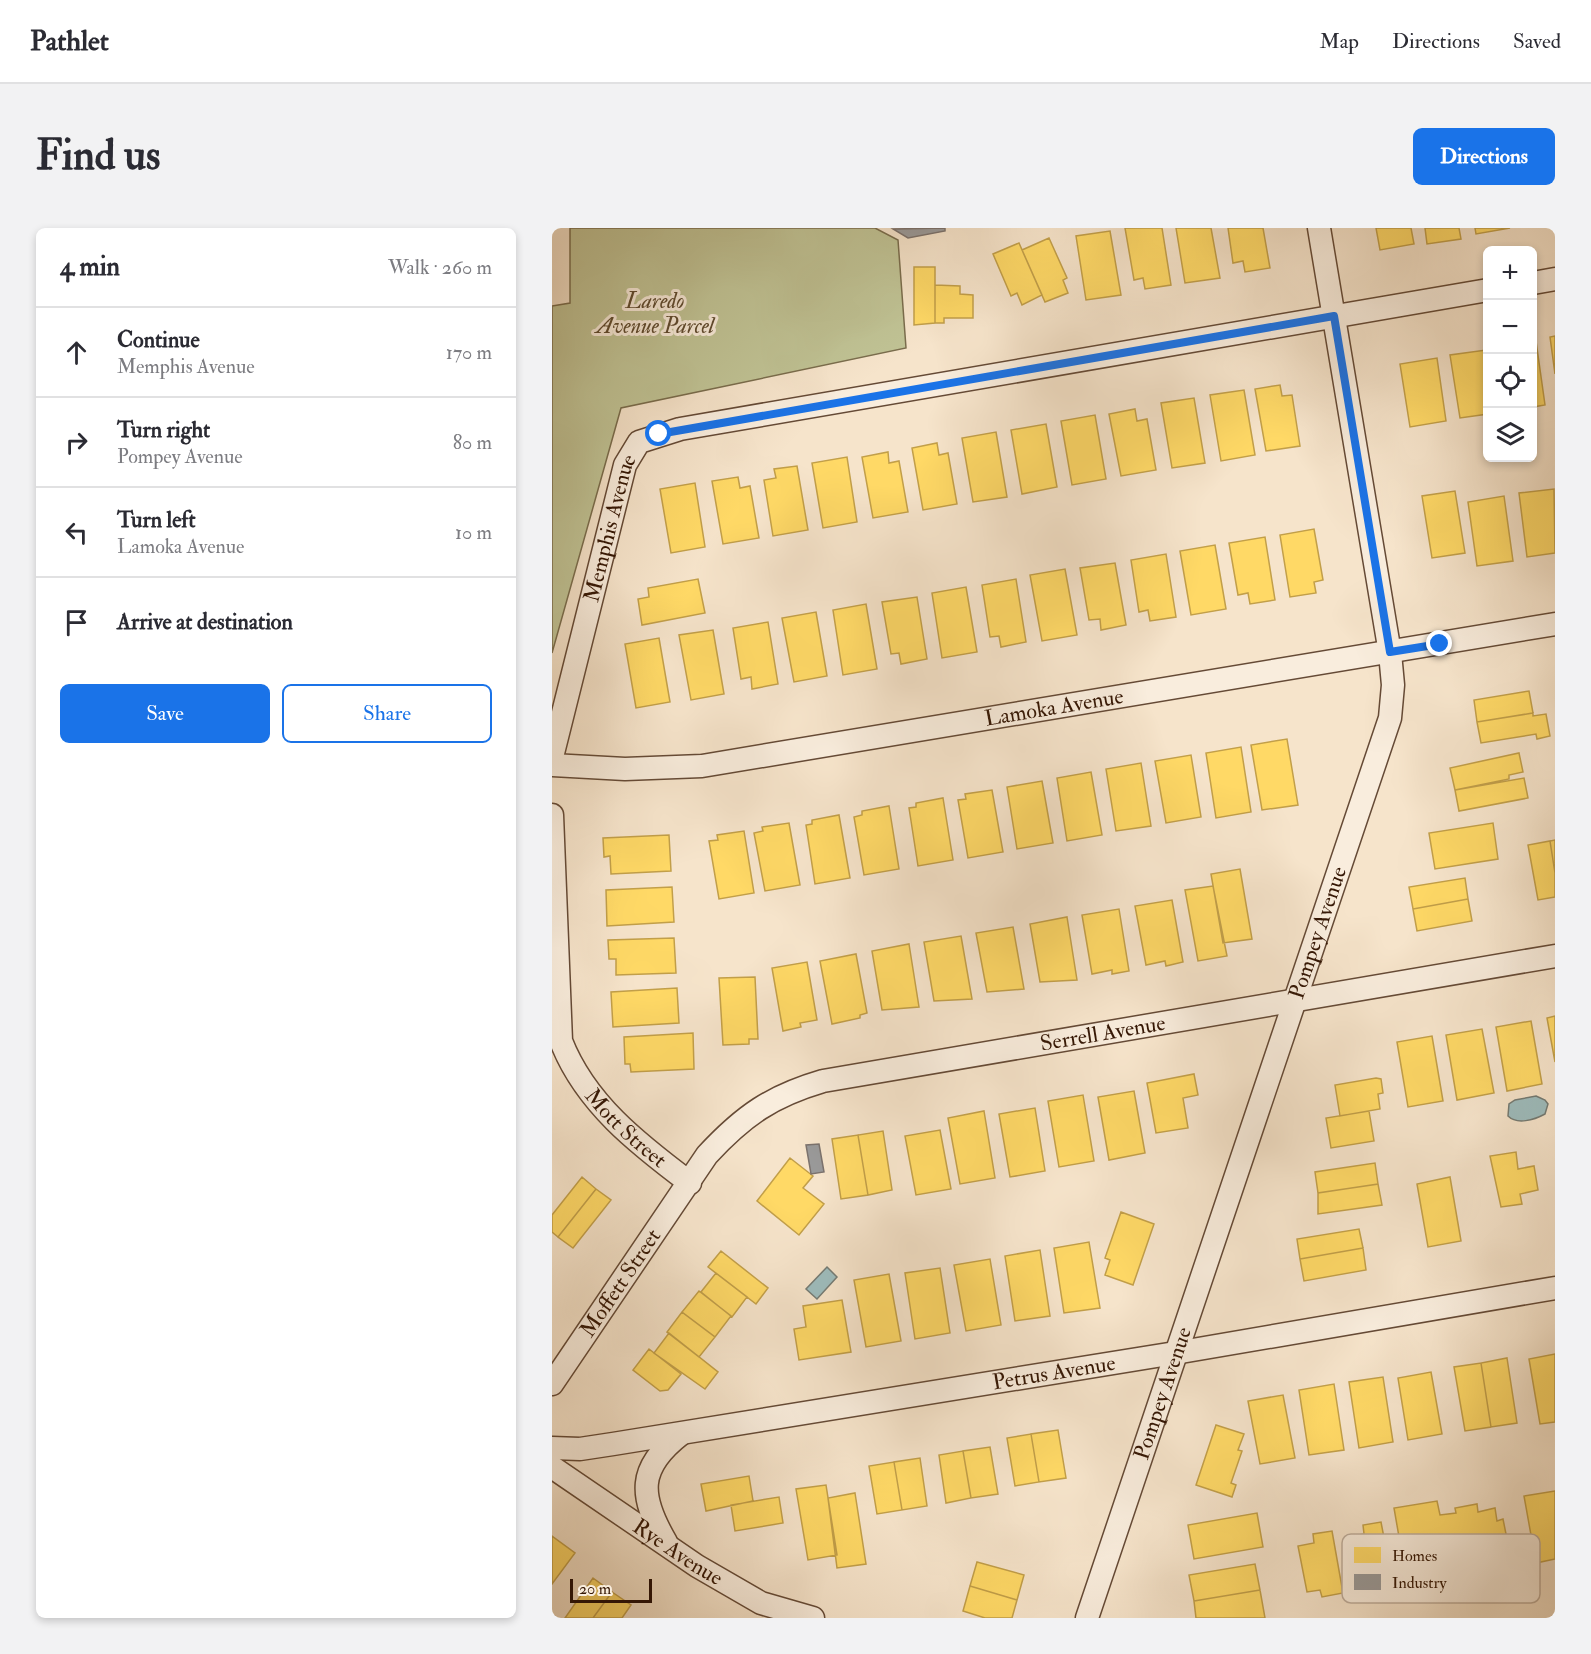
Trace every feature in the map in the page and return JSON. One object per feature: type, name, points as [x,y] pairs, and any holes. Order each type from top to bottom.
[{"type":"street","name":"Pompey Avenue","points":[[1087,1618],[1390,718],[1393,685],[1390,652],[1319,228]]},
{"type":"street","points":[[1537,282],[1555,279]]},
{"type":"street","name":"Memphis Avenue","points":[[552,757],[625,465],[639,442],[680,429],[1483,291]]},
{"type":"street","name":"Lamoka Avenue","points":[[552,765],[625,769],[702,766],[1555,624]]},
{"type":"street","name":"Mott Street","points":[[552,815],[561,1041],[568,1060],[605,1111],[642,1148],[690,1183]]},
{"type":"street","name":"Serrell Avenue","points":[[690,1183],[707,1155],[732,1127],[756,1109],[789,1091],[824,1081],[1555,956]]},
{"type":"street","name":"Moffett Street","points":[[552,1384],[690,1183]]},
{"type":"street","name":"Petrus Avenue","points":[[552,1448],[580,1449],[682,1433],[1175,1353],[1555,1288]]},
{"type":"street","points":[[668,1545],[651,1513],[646,1485],[653,1462],[663,1448],[682,1433]]},
{"type":"street","name":"Rye Avenue","points":[[552,1467],[697,1566],[761,1603],[813,1618]]},
{"type":"green space","name":"Laredo Avenue Parcel","points":[[570,228],[875,228],[898,240],[906,348],[621,408],[552,653],[552,306],[570,303]]},
{"type":"water","points":[[1536,1096],[1548,1104],[1545,1114],[1531,1120],[1521,1121],[1508,1116],[1509,1104],[1515,1100]]},
{"type":"water","points":[[827,1267],[837,1277],[817,1299],[806,1289]]},
{"type":"building: Homes","points":[[1125,228],[1162,228],[1171,285],[1145,289],[1143,278],[1134,280]]},
{"type":"building: Homes","points":[[1176,228],[1211,228],[1220,278],[1185,283]]},
{"type":"building: Homes","points":[[1228,228],[1263,228],[1270,268],[1245,272],[1243,261],[1233,263]]},
{"type":"building: Homes","points":[[1376,228],[1411,228],[1414,244],[1380,250]]},
{"type":"building: Homes","points":[[1425,228],[1459,228],[1461,239],[1427,244]]},
{"type":"building: Homes","points":[[1475,228],[1510,228],[1476,234]]},
{"type":"building: Homes","points":[[1110,231],[1121,295],[1086,300],[1076,236]]},
{"type":"building: Homes","points":[[1049,238],[1067,278],[1063,280],[1068,293],[1045,302],[1022,250]]},
{"type":"building: Homes","points":[[1019,243],[1042,295],[1022,305],[1017,293],[1011,296],[993,254]]},
{"type":"building: Homes","points":[[914,267],[935,267],[935,323],[914,325]]},
{"type":"building: Homes","points":[[935,285],[960,286],[960,294],[973,295],[973,318],[944,318],[944,323],[935,323]]},
{"type":"building: Homes","points":[[1555,336],[1555,374],[1550,337]]},
{"type":"building: Homes","points":[[1537,348],[1545,405],[1537,406]]},
{"type":"building: Homes","points":[[1483,350],[1483,415],[1460,418],[1450,355]]},
{"type":"building: Homes","points":[[1437,358],[1446,421],[1410,427],[1400,364]]},
{"type":"building: Homes","points":[[1280,385],[1282,396],[1292,395],[1300,446],[1266,451],[1255,389]]},
{"type":"building: Homes","points":[[1244,390],[1255,455],[1221,461],[1210,395]]},
{"type":"building: Homes","points":[[1194,398],[1205,463],[1172,468],[1161,403]]},
{"type":"building: Homes","points":[[1135,409],[1137,421],[1147,419],[1156,470],[1121,476],[1109,414]]},
{"type":"building: Homes","points":[[1095,415],[1106,479],[1072,485],[1061,421]]},
{"type":"building: Homes","points":[[1046,424],[1057,487],[1022,494],[1011,430]]},
{"type":"building: Homes","points":[[996,432],[1007,497],[973,502],[962,438]]},
{"type":"building: Homes","points":[[937,443],[939,455],[948,453],[957,504],[923,510],[912,448]]},
{"type":"building: Homes","points":[[888,452],[889,463],[899,461],[908,512],[873,518],[862,457]]},
{"type":"building: Homes","points":[[847,457],[857,522],[823,528],[812,463]]},
{"type":"building: Homes","points":[[797,466],[808,530],[773,536],[764,480],[776,478],[774,469]]},
{"type":"building: Homes","points":[[738,477],[740,488],[750,486],[759,538],[723,544],[712,481]]},
{"type":"building: Homes","points":[[695,483],[705,547],[671,553],[660,489]]},
{"type":"building: Homes","points":[[1554,489],[1555,553],[1527,557],[1519,493]]},
{"type":"building: Homes","points":[[1455,491],[1465,553],[1432,558],[1422,496]]},
{"type":"building: Homes","points":[[1504,496],[1513,561],[1477,566],[1468,502]]},
{"type":"building: Homes","points":[[1314,529],[1323,580],[1314,582],[1316,593],[1290,597],[1280,535]]},
{"type":"building: Homes","points":[[1265,537],[1275,600],[1250,604],[1248,593],[1238,595],[1229,543]]},
{"type":"building: Homes","points":[[1215,545],[1226,609],[1191,615],[1180,551]]},
{"type":"building: Homes","points":[[1166,554],[1176,617],[1150,621],[1148,610],[1139,612],[1131,560]]},
{"type":"building: Homes","points":[[1115,563],[1126,625],[1101,630],[1100,619],[1089,620],[1080,568]]},
{"type":"building: Homes","points":[[1065,569],[1077,635],[1042,641],[1030,575]]},
{"type":"building: Homes","points":[[698,579],[705,613],[642,625],[638,599],[649,597],[648,588]]},
{"type":"building: Homes","points":[[1016,579],[1026,642],[1001,647],[999,636],[990,637],[982,585]]},
{"type":"building: Homes","points":[[966,587],[977,652],[942,658],[932,593]]},
{"type":"building: Homes","points":[[917,597],[927,659],[901,664],[899,653],[891,654],[882,602]]},
{"type":"building: Homes","points":[[866,604],[877,669],[843,675],[833,610]]},
{"type":"building: Homes","points":[[816,612],[827,676],[794,682],[782,618]]},
{"type":"building: Homes","points":[[768,622],[778,684],[752,689],[751,677],[741,679],[733,628]]},
{"type":"building: Homes","points":[[713,630],[724,694],[691,700],[679,635]]},
{"type":"building: Homes","points":[[659,638],[670,702],[636,708],[625,644]]},
{"type":"building: Homes","points":[[1529,691],[1533,713],[1477,722],[1474,700]]},
{"type":"building: Homes","points":[[1533,713],[1533,716],[1546,714],[1550,736],[1537,739],[1536,734],[1481,743],[1477,722]]},
{"type":"building: Homes","points":[[1287,739],[1298,805],[1262,810],[1251,745]]},
{"type":"building: Homes","points":[[1241,747],[1251,812],[1216,818],[1206,753]]},
{"type":"building: Homes","points":[[1519,753],[1523,772],[1509,775],[1509,779],[1455,790],[1450,768]]},
{"type":"building: Homes","points":[[1191,755],[1201,817],[1166,823],[1155,761]]},
{"type":"building: Homes","points":[[1141,763],[1151,826],[1116,831],[1106,769]]},
{"type":"building: Homes","points":[[1091,772],[1102,835],[1067,841],[1057,778]]},
{"type":"building: Homes","points":[[1524,778],[1528,798],[1459,811],[1455,790]]},
{"type":"building: Homes","points":[[1042,781],[1053,843],[1017,849],[1007,787]]},
{"type":"building: Homes","points":[[992,790],[1003,852],[968,858],[958,800],[966,799],[965,794]]},
{"type":"building: Homes","points":[[943,798],[953,860],[918,866],[909,808],[916,807],[916,803]]},
{"type":"building: Homes","points":[[889,806],[899,869],[864,875],[854,817],[862,815],[862,811]]},
{"type":"building: Homes","points":[[839,815],[850,878],[815,884],[806,825],[812,824],[812,820]]},
{"type":"building: Homes","points":[[789,823],[800,885],[765,891],[754,833],[763,831],[762,827]]},
{"type":"building: Homes","points":[[1493,823],[1498,859],[1435,869],[1429,833]]},
{"type":"building: Homes","points":[[744,831],[754,893],[719,899],[709,841],[718,840],[717,835]]},
{"type":"building: Homes","points":[[669,835],[671,871],[611,874],[610,856],[604,857],[603,838]]},
{"type":"building: Homes","points":[[1555,840],[1555,873],[1550,841]]},
{"type":"building: Homes","points":[[1550,841],[1555,873],[1555,897],[1538,900],[1528,845]]},
{"type":"building: Homes","points":[[1240,869],[1252,939],[1223,943],[1211,874]]},
{"type":"building: Homes","points":[[1465,878],[1468,899],[1413,909],[1409,887]]},
{"type":"building: Homes","points":[[1213,886],[1227,956],[1198,961],[1185,890]]},
{"type":"building: Homes","points":[[672,887],[674,922],[607,926],[606,890]]},
{"type":"building: Homes","points":[[1468,899],[1472,921],[1417,931],[1413,909]]},
{"type":"building: Homes","points":[[1172,900],[1183,962],[1166,966],[1165,961],[1146,965],[1135,906]]},
{"type":"building: Homes","points":[[1119,909],[1129,971],[1112,974],[1112,970],[1092,974],[1082,915]]},
{"type":"building: Homes","points":[[1067,917],[1077,980],[1040,982],[1030,924]]},
{"type":"building: Homes","points":[[1013,927],[1024,989],[987,992],[976,933]]},
{"type":"building: Homes","points":[[961,936],[972,999],[934,1001],[924,942]]},
{"type":"building: Homes","points":[[674,938],[676,973],[616,975],[616,959],[609,959],[608,940]]},
{"type":"building: Homes","points":[[909,944],[919,1007],[882,1010],[872,951]]},
{"type":"building: Homes","points":[[856,954],[867,1013],[860,1015],[860,1018],[832,1024],[820,961]]},
{"type":"building: Homes","points":[[807,962],[817,1020],[800,1023],[801,1027],[783,1031],[772,968]]},
{"type":"building: Homes","points":[[755,977],[758,1039],[749,1039],[749,1044],[723,1045],[719,978]]},
{"type":"building: Homes","points":[[677,988],[679,1023],[613,1027],[611,992]]},
{"type":"building: Homes","points":[[1555,1016],[1555,1062],[1547,1018]]},
{"type":"building: Homes","points":[[1531,1021],[1542,1084],[1507,1091],[1496,1027]]},
{"type":"building: Homes","points":[[1482,1029],[1494,1093],[1457,1100],[1446,1035]]},
{"type":"building: Homes","points":[[693,1033],[694,1069],[631,1072],[630,1064],[625,1064],[624,1037]]},
{"type":"building: Homes","points":[[1432,1036],[1443,1101],[1408,1107],[1397,1042]]},
{"type":"building: Homes","points":[[1194,1074],[1198,1095],[1183,1098],[1188,1128],[1156,1133],[1147,1083]]},
{"type":"building: Homes","points":[[1381,1079],[1383,1093],[1378,1094],[1380,1109],[1340,1116],[1335,1085]]},
{"type":"building: Homes","points":[[1134,1091],[1145,1153],[1109,1160],[1098,1097]]},
{"type":"building: Homes","points":[[1083,1095],[1094,1161],[1059,1167],[1048,1101]]},
{"type":"building: Homes","points":[[1035,1108],[1045,1171],[1010,1177],[999,1114]]},
{"type":"building: Homes","points":[[984,1111],[995,1178],[960,1184],[948,1118]]},
{"type":"building: Homes","points":[[1369,1111],[1374,1141],[1331,1148],[1326,1118]]},
{"type":"building: Homes","points":[[940,1130],[951,1189],[916,1195],[905,1136]]},
{"type":"building: Homes","points":[[883,1131],[892,1190],[868,1195],[858,1135]]},
{"type":"building: Homes","points":[[858,1135],[868,1195],[841,1199],[832,1139]]},
{"type":"building: Homes","points":[[1516,1152],[1518,1169],[1534,1166],[1538,1190],[1520,1194],[1522,1204],[1501,1207],[1490,1156]]},
{"type":"building: Homes","points":[[790,1158],[813,1176],[803,1188],[824,1204],[799,1235],[757,1201]]},
{"type":"building: Homes","points":[[1375,1163],[1378,1184],[1318,1193],[1315,1172]]},
{"type":"building: Homes","points":[[582,1177],[596,1189],[558,1237],[552,1232],[552,1215]]},
{"type":"building: Homes","points":[[1450,1177],[1461,1241],[1428,1247],[1417,1184]]},
{"type":"building: Homes","points":[[1378,1184],[1382,1205],[1318,1214],[1318,1193]]},
{"type":"building: Homes","points":[[596,1189],[611,1200],[573,1248],[558,1237]]},
{"type":"building: Homes","points":[[1121,1212],[1154,1224],[1133,1285],[1105,1275],[1110,1260],[1105,1258]]},
{"type":"building: Homes","points":[[1359,1229],[1363,1248],[1300,1259],[1297,1239]]},
{"type":"building: Homes","points":[[1089,1242],[1100,1308],[1064,1313],[1054,1248]]},
{"type":"building: Homes","points":[[1363,1248],[1366,1270],[1304,1281],[1300,1259]]},
{"type":"building: Homes","points":[[1040,1250],[1050,1316],[1015,1321],[1005,1256]]},
{"type":"building: Homes","points":[[721,1251],[768,1288],[756,1304],[708,1267]]},
{"type":"building: Homes","points":[[990,1259],[1001,1325],[966,1331],[954,1265]]},
{"type":"building: Homes","points":[[940,1268],[950,1333],[915,1339],[905,1273]]},
{"type":"building: Homes","points":[[716,1273],[747,1297],[732,1317],[701,1292]]},
{"type":"building: Homes","points":[[889,1274],[901,1341],[866,1347],[854,1280]]},
{"type":"building: Homes","points":[[699,1291],[731,1316],[715,1337],[682,1312]]},
{"type":"building: Homes","points":[[842,1300],[851,1352],[799,1360],[794,1329],[806,1327],[803,1306]]},
{"type":"building: Homes","points":[[682,1312],[715,1337],[699,1357],[667,1332]]},
{"type":"building: Homes","points":[[669,1333],[718,1372],[705,1389],[654,1353]]},
{"type":"building: Homes","points":[[649,1349],[681,1374],[668,1390],[660,1391],[633,1370]]},
{"type":"building: Homes","points":[[1555,1354],[1555,1422],[1540,1424],[1529,1359]]},
{"type":"building: Homes","points":[[1507,1358],[1517,1423],[1491,1427],[1481,1363]]},
{"type":"building: Homes","points":[[1481,1363],[1491,1427],[1465,1431],[1454,1367]]},
{"type":"building: Homes","points":[[1431,1372],[1442,1434],[1408,1440],[1398,1378]]},
{"type":"building: Homes","points":[[1383,1377],[1393,1442],[1359,1448],[1349,1382]]},
{"type":"building: Homes","points":[[1334,1384],[1344,1450],[1309,1455],[1299,1390]]},
{"type":"building: Homes","points":[[1283,1395],[1295,1458],[1260,1464],[1248,1401]]},
{"type":"building: Homes","points":[[1216,1425],[1244,1434],[1238,1450],[1242,1451],[1231,1483],[1236,1485],[1232,1497],[1196,1485]]},
{"type":"building: Homes","points":[[1058,1430],[1066,1478],[1039,1482],[1031,1434]]},
{"type":"building: Homes","points":[[1031,1434],[1039,1482],[1015,1486],[1007,1438]]},
{"type":"building: Homes","points":[[990,1447],[998,1494],[971,1498],[963,1451]]},
{"type":"building: Homes","points":[[963,1451],[971,1498],[946,1503],[939,1455]]},
{"type":"building: Homes","points":[[920,1458],[927,1506],[902,1510],[894,1462]]},
{"type":"building: Homes","points":[[894,1462],[902,1510],[877,1514],[869,1466]]},
{"type":"building: Homes","points":[[749,1476],[753,1501],[706,1511],[701,1484]]},
{"type":"building: Homes","points":[[826,1485],[837,1555],[808,1560],[796,1489]]},
{"type":"building: Homes","points":[[1555,1491],[1555,1559],[1540,1562],[1540,1534],[1531,1534],[1524,1496]]},
{"type":"building: Homes","points":[[855,1493],[866,1564],[837,1568],[828,1498]]},
{"type":"building: Homes","points":[[779,1497],[783,1523],[735,1531],[731,1505]]},
{"type":"building: Homes","points":[[1437,1501],[1440,1515],[1456,1513],[1455,1508],[1477,1504],[1478,1512],[1495,1508],[1497,1521],[1503,1519],[1506,1534],[1399,1534],[1394,1508]]},
{"type":"building: Homes","points":[[1257,1513],[1263,1547],[1194,1559],[1188,1525]]},
{"type":"building: Homes","points":[[1381,1522],[1383,1534],[1364,1534],[1363,1525]]},
{"type":"building: Homes","points":[[1332,1531],[1342,1593],[1322,1597],[1320,1590],[1307,1592],[1298,1546],[1314,1543],[1313,1534]]},
{"type":"building: Homes","points":[[552,1536],[575,1553],[552,1584]]},
{"type":"building: Homes","points":[[977,1562],[1024,1575],[1017,1600],[970,1586]]},
{"type":"building: Homes","points":[[1255,1564],[1260,1590],[1194,1601],[1189,1575]]},
{"type":"building: Homes","points":[[593,1578],[612,1592],[593,1618],[565,1618]]},
{"type":"building: Homes","points":[[970,1586],[1017,1600],[1012,1618],[985,1618],[963,1611]]},
{"type":"building: Homes","points":[[1260,1590],[1265,1618],[1196,1618],[1194,1601]]},
{"type":"building: Homes","points":[[612,1592],[631,1605],[622,1618],[593,1618]]},
{"type":"building: Industry","points":[[945,228],[945,231],[908,238],[893,229]]},
{"type":"building: Industry","points":[[819,1144],[824,1172],[811,1174],[806,1145]]},
{"type":"route","points":[[659,434],[1334,316],[1390,652],[1440,644]]}]
